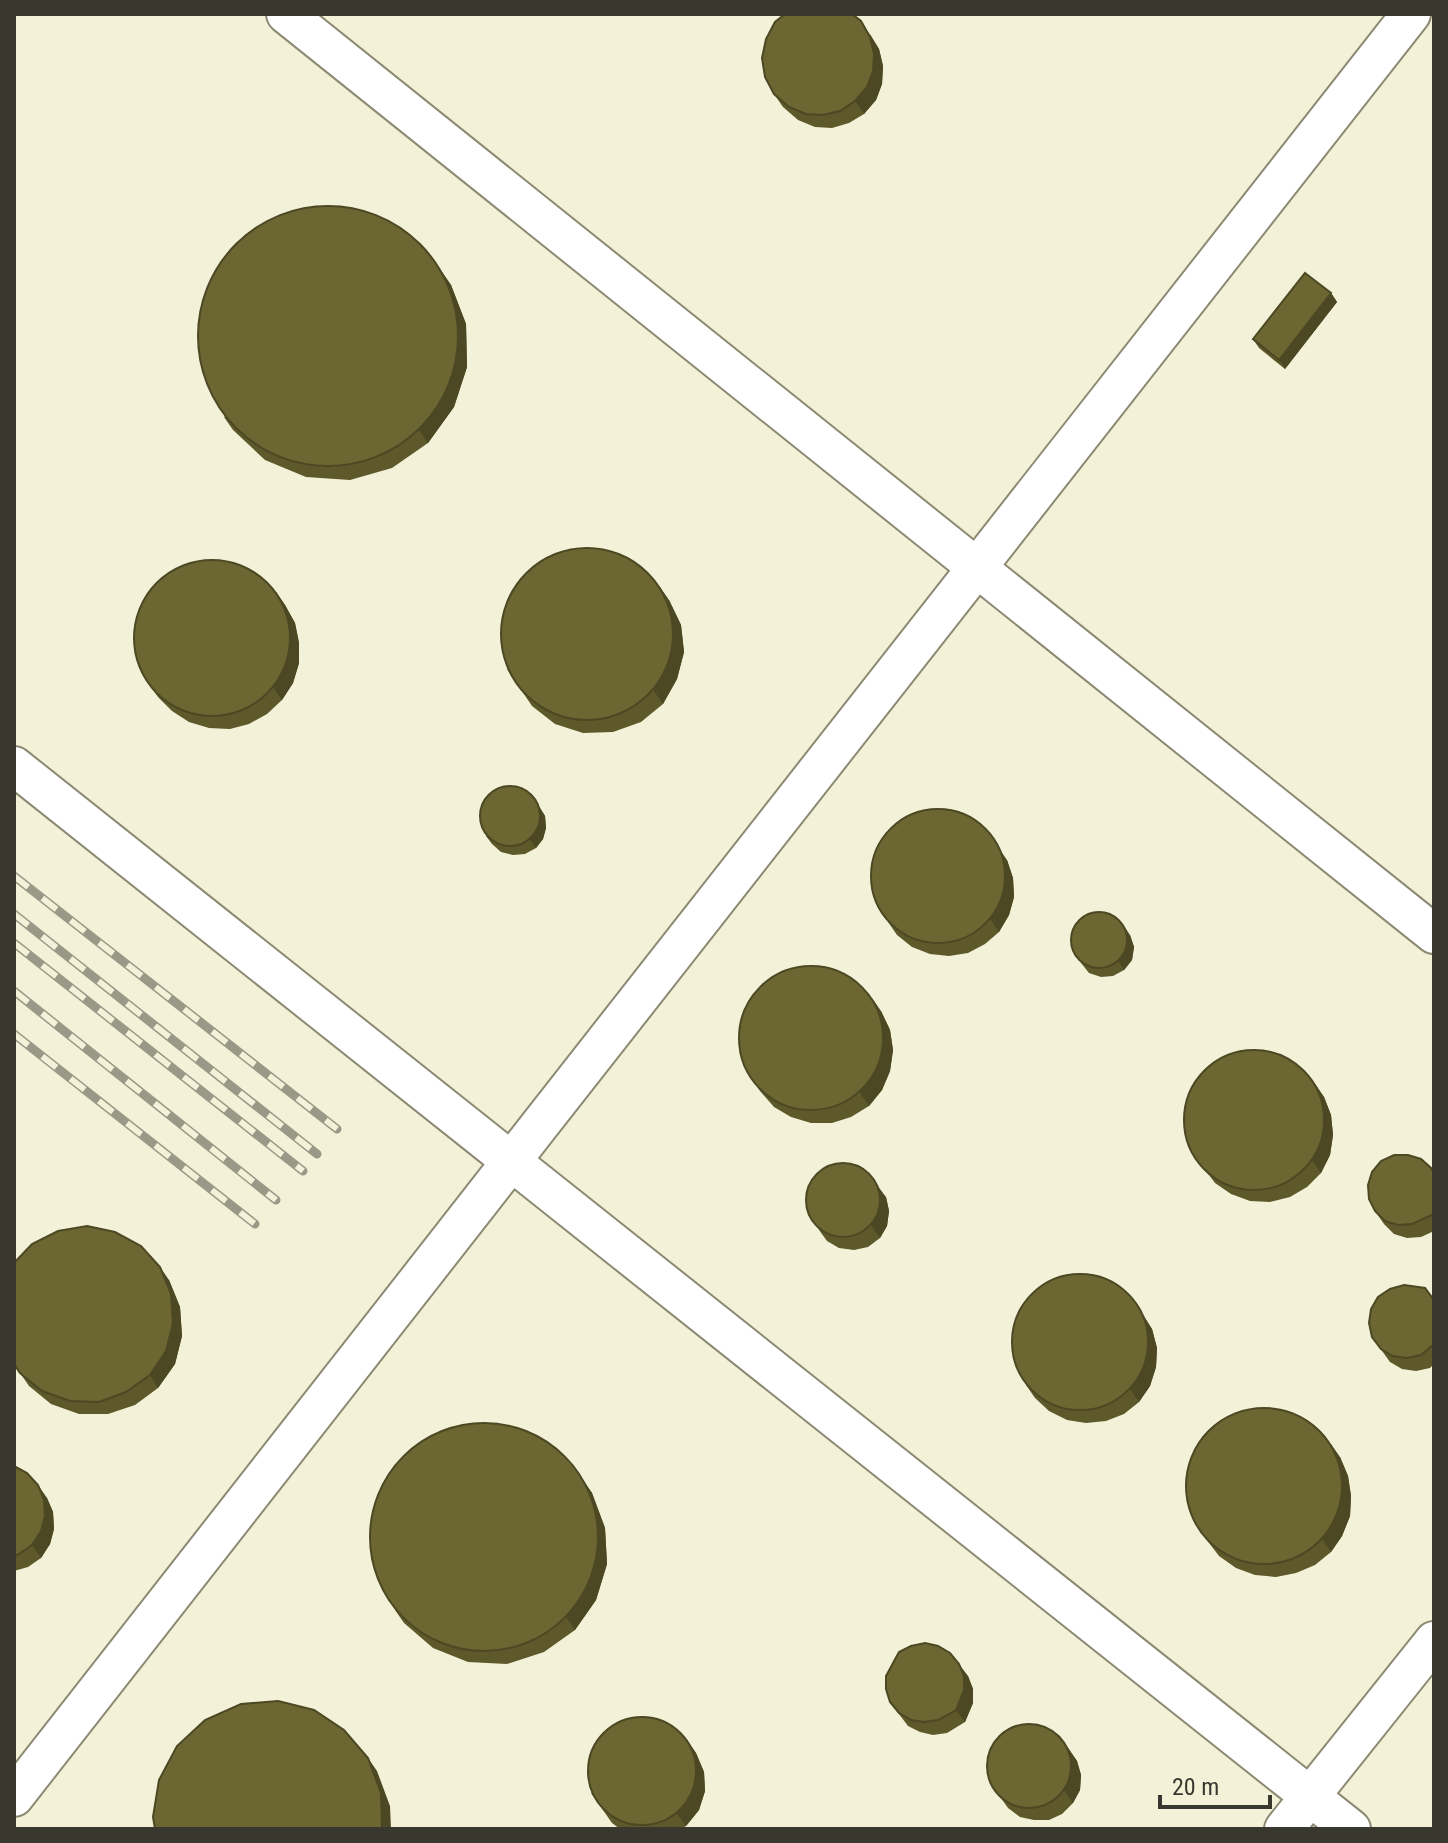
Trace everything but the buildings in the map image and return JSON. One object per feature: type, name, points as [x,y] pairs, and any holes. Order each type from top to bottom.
[{"type":"lane","points":[[286,14],[1434,934]]},
{"type":"lane","points":[[14,1797],[513,1162],[975,566],[1411,14]]},
{"type":"lane","points":[[14,766],[1351,1829]]},
{"type":"lane","points":[[1284,1829],[1434,1641]]},
{"type":"railway","points":[[14,876],[337,1129]]},
{"type":"railway","points":[[14,914],[317,1154]]},
{"type":"railway","points":[[14,943],[303,1171]]},
{"type":"railway","points":[[14,991],[276,1200]]},
{"type":"railway","points":[[14,1034],[255,1224]]}]
